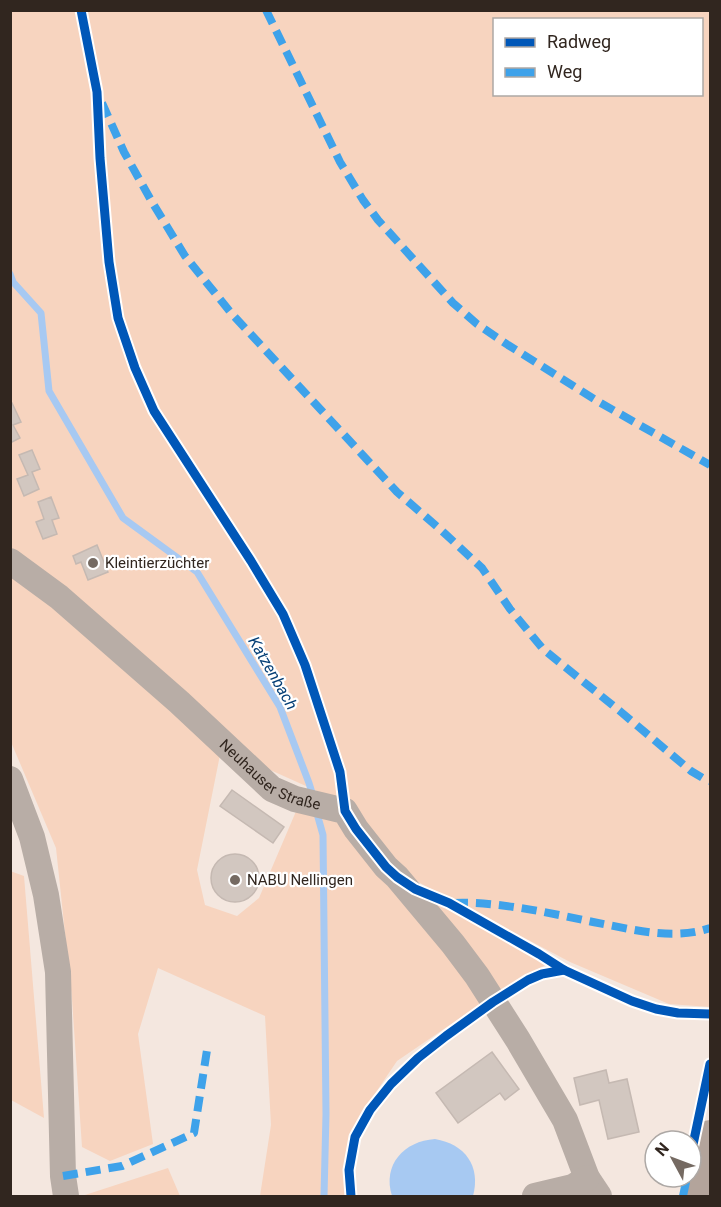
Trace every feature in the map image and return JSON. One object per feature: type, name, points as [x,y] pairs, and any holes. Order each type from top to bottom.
[{"type":"main road","points":[[699,1197],[711,1136]]},
{"type":"street","name":"Neuhauser Straße","points":[[10,561],[59,597],[179,702],[272,789],[295,799],[345,811],[386,867],[453,944],[500,1011],[565,1120],[593,1187]]},
{"type":"street","points":[[10,779],[32,837],[46,895],[58,972],[63,1176],[66,1197]]},
{"type":"street","points":[[535,1197],[573,1187],[593,1187]]},
{"type":"shaded area","points":[[11,11],[710,11],[710,1007],[669,1004],[570,962],[401,873],[326,795],[268,769],[11,557]]},
{"type":"shaded area","points":[[10,571],[221,750],[197,870],[205,905],[237,916],[259,898],[297,809],[337,821],[388,884],[437,901],[547,964],[482,1003],[397,1061],[350,1136],[345,1171],[346,1196],[260,1196],[271,1125],[265,1016],[158,968],[138,1034],[153,1144],[110,1161],[82,1147],[72,999],[56,848],[11,742]]},
{"type":"shaded area","points":[[10,871],[24,876],[44,1118],[11,1100]]},
{"type":"shaded area","points":[[168,1168],[180,1196],[85,1196],[85,1195]]},
{"type":"water","points":[[435,1139],[455,1146],[468,1158],[475,1175],[473,1196],[392,1196],[390,1174],[398,1157],[414,1144]]},
{"type":"building","points":[[12,403],[21,422],[13,425],[20,438],[10,443],[10,404]]},
{"type":"building","points":[[32,450],[40,469],[32,472],[39,489],[24,496],[17,479],[28,475],[19,455]]},
{"type":"building","points":[[51,497],[59,518],[52,520],[57,534],[43,539],[36,522],[44,519],[38,502]]},
{"type":"building","name":"Kleintierzüchter","points":[[97,545],[108,572],[88,580],[81,562],[76,564],[73,556]]},
{"type":"building","points":[[232,790],[284,827],[273,843],[220,806]]},
{"type":"building","name":"NABU Nellingen","points":[[230,854],[240,854],[252,861],[259,873],[259,883],[252,895],[240,902],[230,902],[215,891],[211,883],[211,873],[222,858]]},
{"type":"building","points":[[492,1052],[519,1089],[505,1100],[500,1093],[458,1123],[436,1093]]},
{"type":"building","points":[[606,1070],[609,1083],[627,1079],[639,1132],[608,1139],[599,1100],[580,1105],[574,1078]]},
{"type":"waterway","name":"Katzenbach","points":[[10,274],[13,282],[41,313],[49,391],[123,518],[197,572],[280,707],[313,796]]},
{"type":"waterway","name":"Katzenbach","points":[[316,810],[323,835],[326,1114],[324,1196]]},
{"type":"marked path","points":[[266,10],[340,162],[363,200],[378,220],[453,303],[477,324],[508,345],[599,402],[710,465]]},
{"type":"marked path","points":[[102,103],[124,152],[185,256],[232,314],[397,492],[482,568],[510,609],[543,649],[691,771],[710,781]]},
{"type":"marked path","points":[[453,903],[523,908],[622,928],[667,934],[696,932],[710,928]]},
{"type":"marked path","points":[[63,1176],[122,1166],[194,1133],[207,1050]]},
{"type":"marked path","points":[[683,1196],[684,1189]]},
{"type":"cycle path","points":[[81,10],[97,92],[109,262],[118,318],[135,368],[154,411],[283,614],[305,665],[340,772],[345,811],[356,829],[386,867],[397,877],[415,889],[449,903],[564,970],[632,1001],[656,1009],[678,1013],[710,1014]]},
{"type":"cycle path","points":[[351,1196],[349,1170],[355,1137],[370,1110],[391,1084],[418,1058],[493,1002],[528,980],[542,974],[564,970]]},
{"type":"cycle path","points":[[696,1129],[710,1064]]},
{"type":"place","name":"Kleintierzüchter","points":[[93,563]]},
{"type":"place","name":"NABU Nellingen","points":[[235,880]]}]
